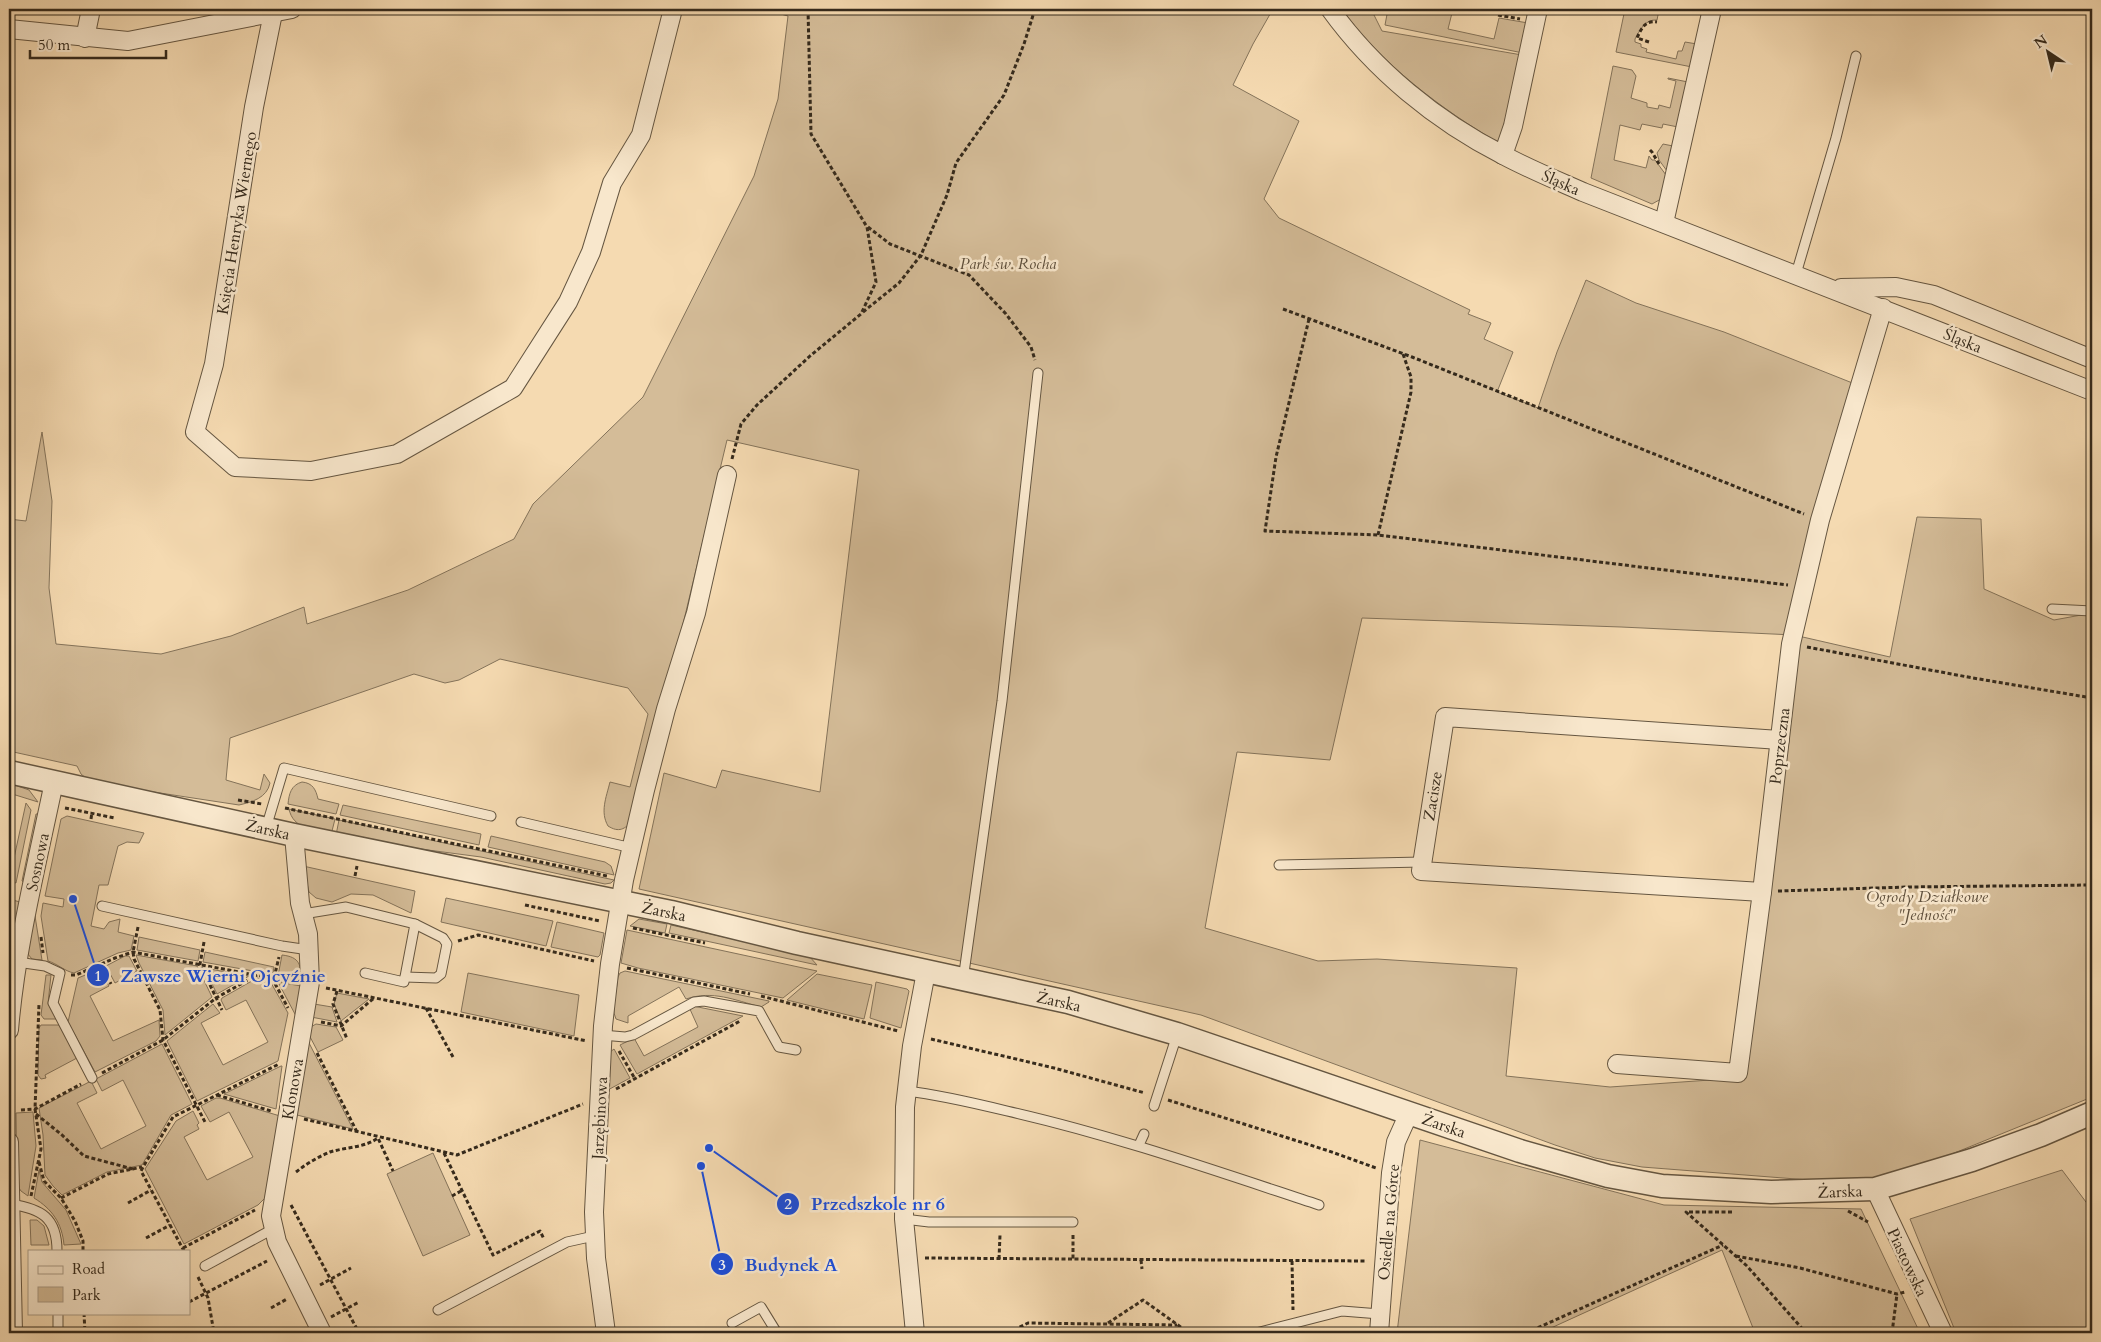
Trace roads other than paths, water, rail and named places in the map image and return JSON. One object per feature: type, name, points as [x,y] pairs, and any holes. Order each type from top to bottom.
[{"type":"street","points":[[85,38],[91,9]]},
{"type":"street","points":[[9,29],[128,41],[292,9]]},
{"type":"street","name":"Księcia Henryka Wiernego","points":[[273,12],[254,107],[214,364],[195,432],[235,467],[311,471],[397,454],[512,388],[568,302],[591,252],[612,183],[640,135],[673,9]]},
{"type":"street","name":"Śląska","points":[[1330,9],[1375,61],[1418,100],[1468,135],[1503,155],[1583,192],[1834,288],[2092,391]]},
{"type":"street","points":[[1503,155],[1513,126],[1538,9]]},
{"type":"street","points":[[1664,223],[1712,9]]},
{"type":"street","name":"Śląska","points":[[1834,288],[1888,287],[1916,291],[1934,296],[2092,359]]},
{"type":"street","points":[[1906,317],[1916,291]]},
{"type":"street","name":"Poprzeczna","points":[[1617,1064],[1738,1073],[1762,892],[1791,644],[1820,520],[1884,308]]},
{"type":"street","name":"Jarzębinowa","points":[[606,1333],[594,1236],[600,1097],[610,964],[620,903],[632,848],[666,709],[696,613],[728,475]]},
{"type":"street","name":"Zacisze","points":[[1422,862],[1445,717],[1780,740]]},
{"type":"street","name":"Żarska","points":[[9,772],[294,835],[508,877],[620,903],[672,912],[797,943],[1068,1002],[1177,1034],[1552,1161],[1608,1176],[1662,1186],[1772,1192],[1875,1189],[1972,1160],[2041,1135],[2092,1113]]},
{"type":"street","name":"Sosnowa","points":[[9,1030],[17,962],[54,782]]},
{"type":"street","name":"Klonowa","points":[[294,835],[300,902],[309,950],[309,985],[287,1116],[278,1184],[272,1203],[273,1229],[282,1254],[323,1327]]},
{"type":"street","points":[[1422,862],[1421,871],[1762,892]]},
{"type":"street","points":[[915,1333],[904,1219],[907,1091],[912,1046],[926,972]]},
{"type":"street","name":"Osiedle na Górce","points":[[1379,1333],[1390,1173],[1396,1142],[1409,1113]]},
{"type":"street","points":[[9,1142],[20,1205],[13,1333]]},
{"type":"street","name":"Piastowska","points":[[1875,1189],[1920,1288],[1943,1333]]},
{"type":"lane","points":[[1796,274],[1836,138],[1856,56]]},
{"type":"lane","points":[[963,980],[1002,701],[1038,373]]},
{"type":"lane","points":[[2052,609],[2092,611]]},
{"type":"lane","points":[[266,828],[284,768],[491,816]]},
{"type":"lane","points":[[521,822],[632,848]]},
{"type":"lane","points":[[1279,865],[1422,862]]},
{"type":"lane","points":[[102,906],[282,946],[309,950]]},
{"type":"lane","points":[[303,914],[346,907],[415,924],[443,938],[447,944],[441,974],[436,978],[405,977]]},
{"type":"lane","points":[[365,973],[404,982],[415,924]]},
{"type":"lane","points":[[17,962],[46,966],[60,973],[53,1003],[92,1078]]},
{"type":"lane","points":[[605,1039],[633,1035],[694,1002],[704,1001],[759,1011],[779,1047],[796,1050]]},
{"type":"lane","points":[[1154,1106],[1177,1034]]},
{"type":"lane","points":[[907,1091],[932,1094],[1064,1124],[1139,1145],[1320,1205]]},
{"type":"lane","points":[[1139,1145],[1144,1134]]},
{"type":"lane","points":[[20,1205],[38,1210],[46,1216],[52,1224],[56,1235],[57,1250]]},
{"type":"lane","points":[[904,1219],[929,1222],[1073,1222]]},
{"type":"lane","points":[[205,1266],[273,1229]]},
{"type":"lane","points":[[438,1310],[572,1240],[594,1236]]},
{"type":"lane","points":[[732,1323],[761,1307],[777,1333]]},
{"type":"lane","points":[[1256,1333],[1284,1330],[1295,1323],[1342,1312],[1380,1314]]},
{"type":"lane","points":[[58,1314],[58,1333]]},
{"type":"place","name":"Zawsze Wierni Ojcyźnie","points":[[73,899]]},
{"type":"place","name":"Przedszkole nr 6","points":[[709,1148]]},
{"type":"place","name":"Budynek A","points":[[701,1166]]},
{"type":"park label","name":"Park św. Rocha","points":[[1008,263]]},
{"type":"park label","name":"Ogrody Działkowe \"Jedność\"","points":[[1927,905]]}]
